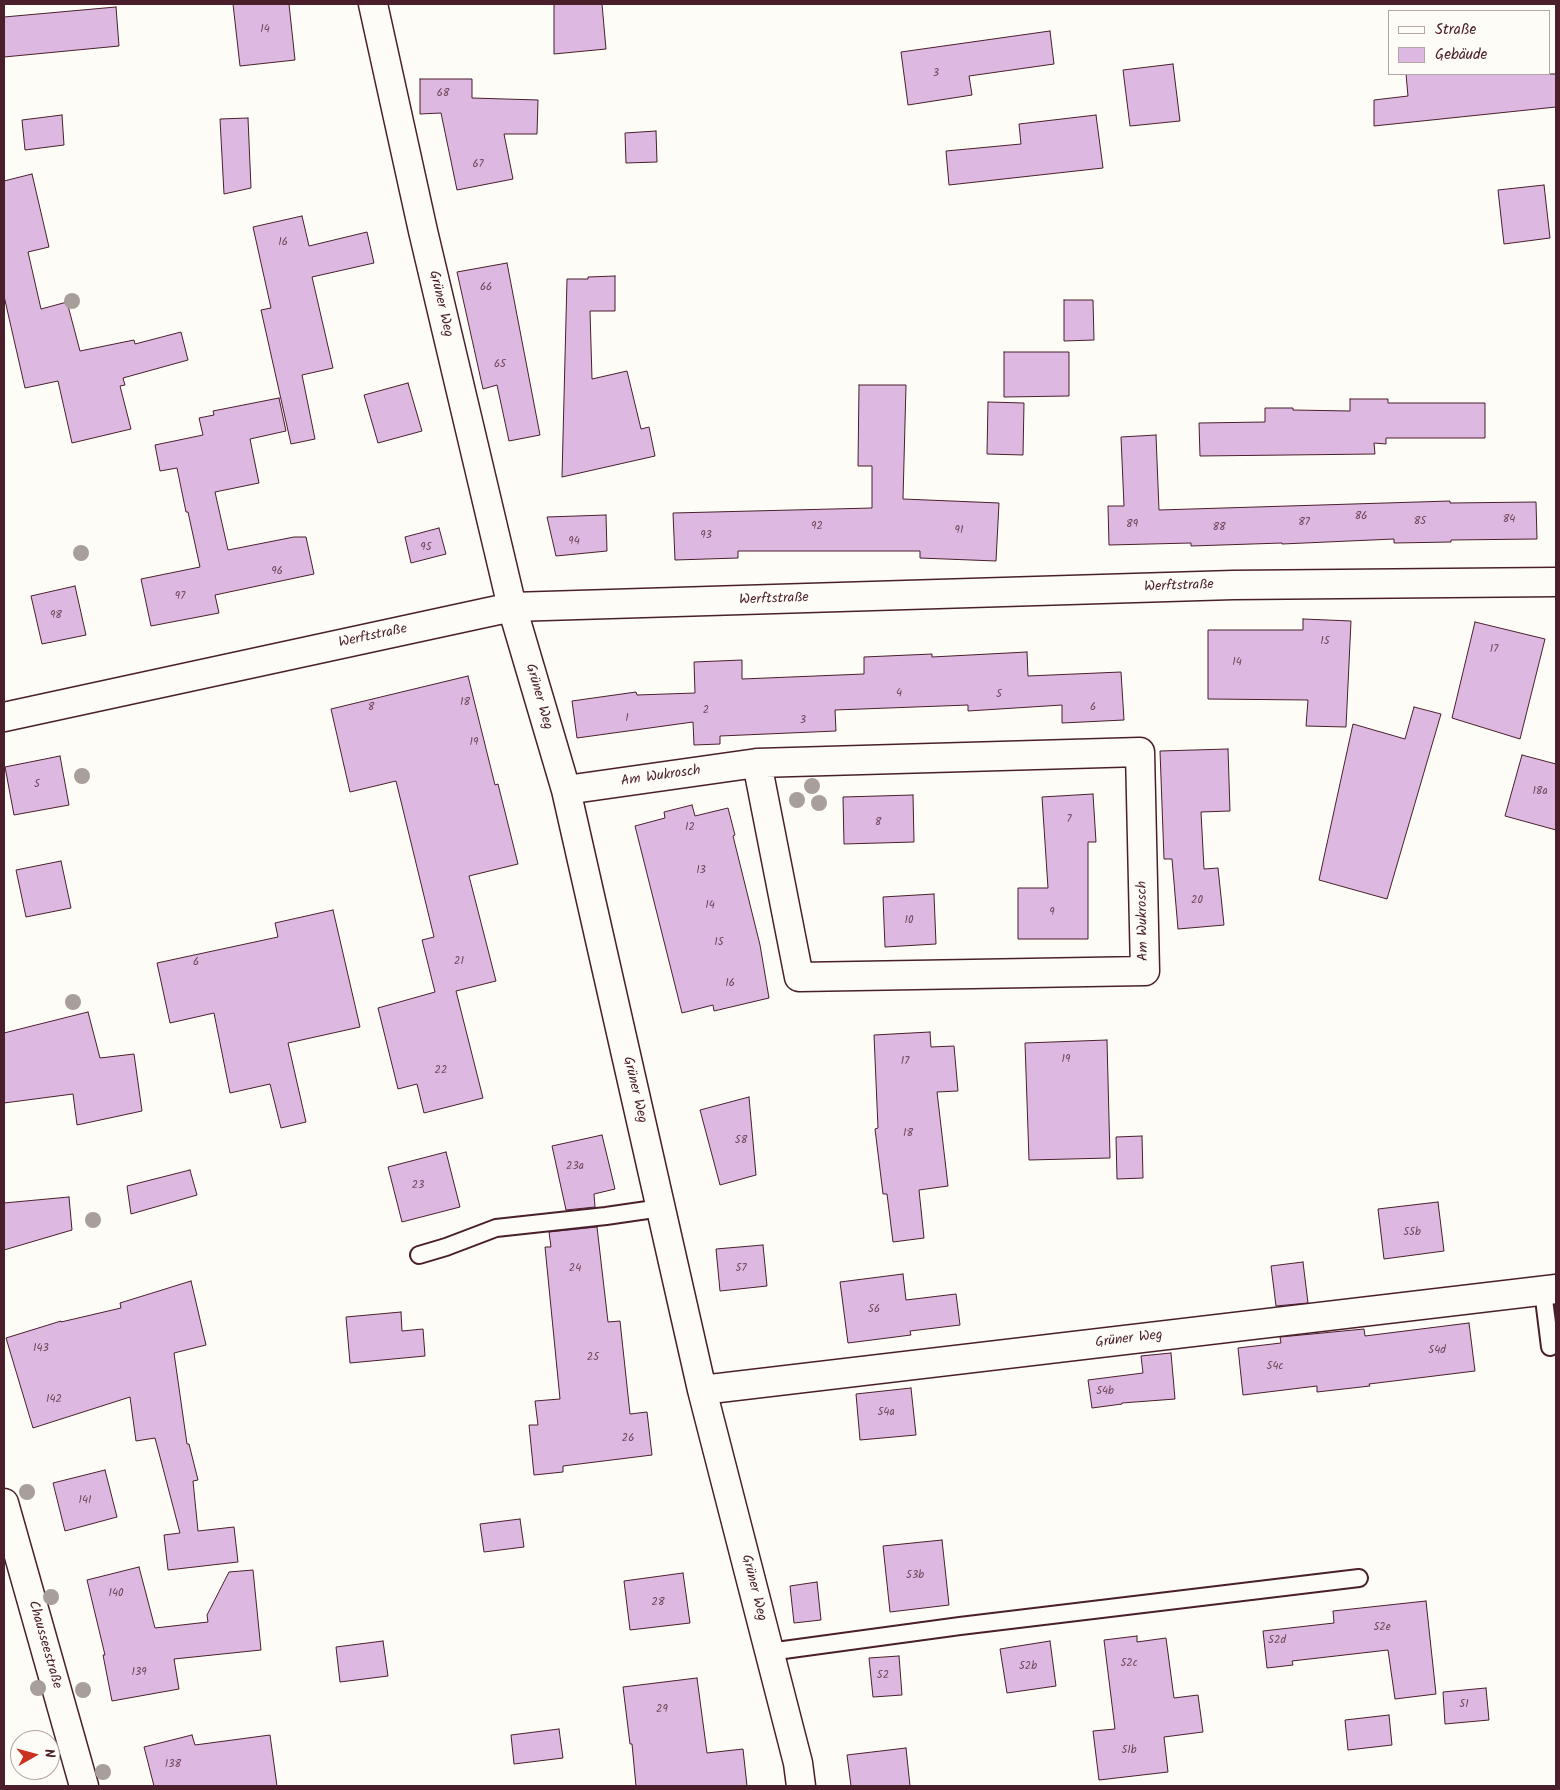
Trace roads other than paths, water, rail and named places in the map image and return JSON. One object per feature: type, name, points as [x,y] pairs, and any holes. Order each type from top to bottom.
[{"type":"street","name":"Grüner Weg","points":[[373,4],[423,231],[512,607],[566,790],[702,1390],[798,1763],[801,1786]]},
{"type":"street","name":"Werftstraße","points":[[4,717],[512,607],[1233,585],[1556,582]]},
{"type":"street","name":"Am Wukrosch","points":[[566,790],[757,763],[1140,752],[1145,971],[799,977],[757,763]]},
{"type":"street","name":"Grüner Weg","points":[[702,1390],[1549,1290]]},
{"type":"street","name":"Chausseestraße","points":[[4,1503],[84,1786]]},
{"type":"lane","points":[[419,1255],[496,1228],[661,1208]]},
{"type":"lane","points":[[1549,1290],[1550,1347]]},
{"type":"lane","points":[[769,1652],[960,1626],[1359,1578]]}]
